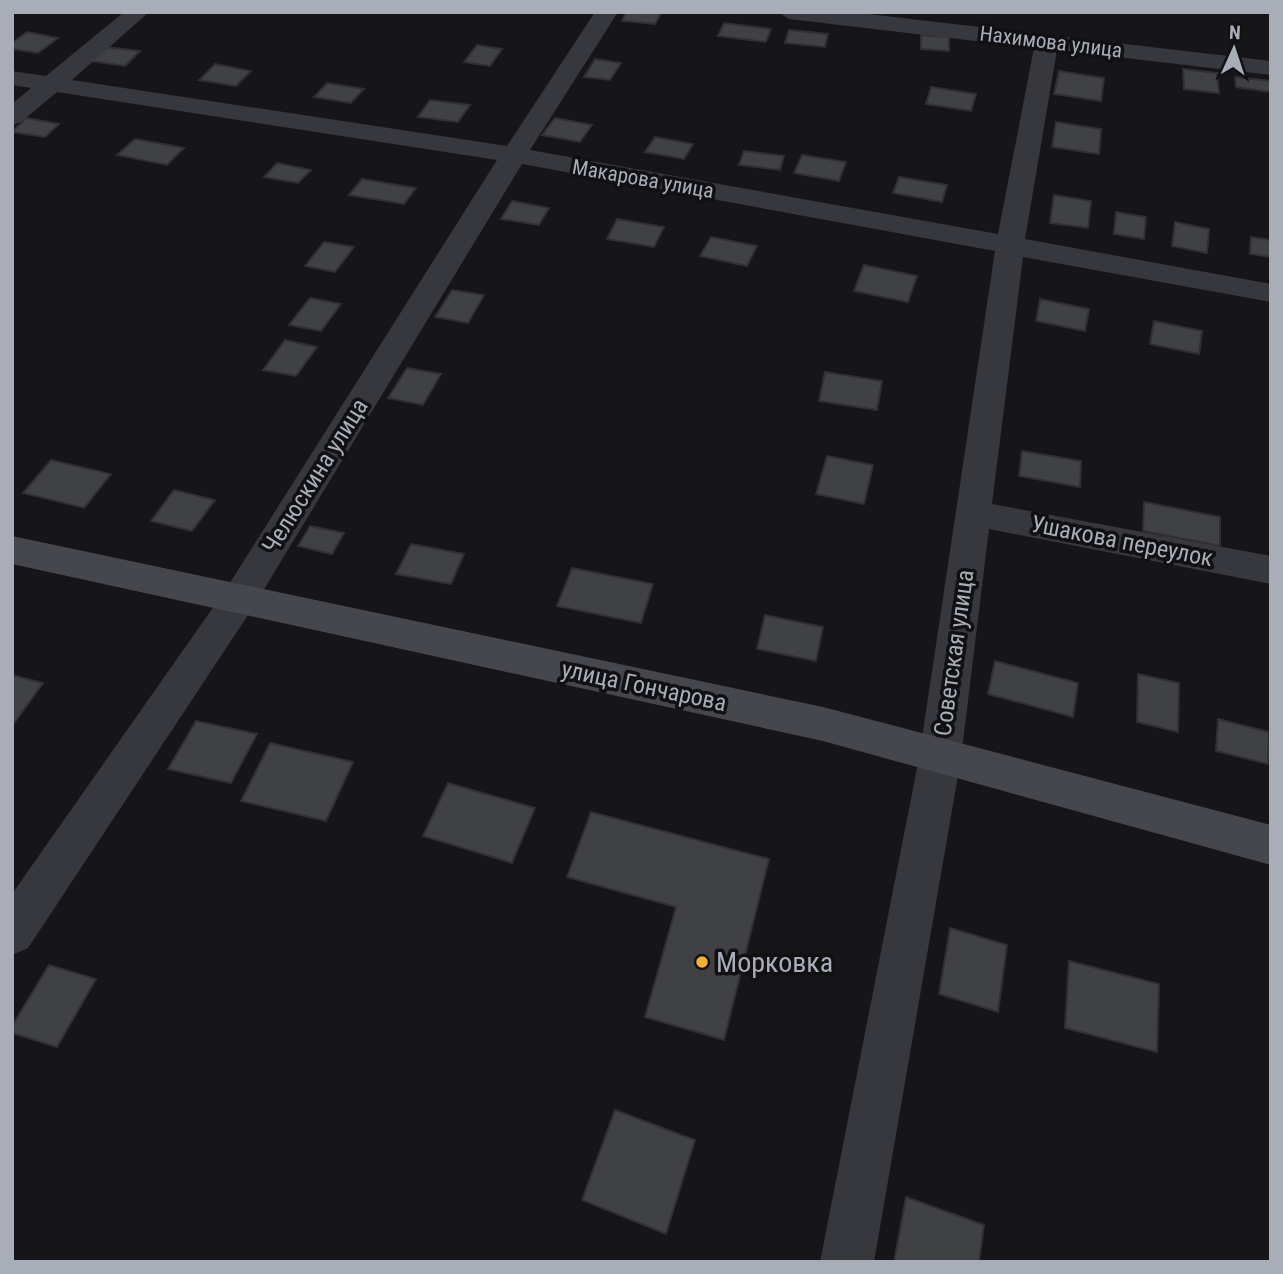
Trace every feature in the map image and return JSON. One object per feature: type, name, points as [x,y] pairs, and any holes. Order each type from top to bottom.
[{"type":"street","points":[[12,117],[138,12]]},
{"type":"street","name":"Челюскина улица","points":[[12,933],[239,599],[514,155],[607,12]]},
{"type":"street","name":"Нахимова улица","points":[[789,12],[1271,68]]},
{"type":"street","name":"Советская улица","points":[[847,1262],[940,758],[1010,246],[1047,41]]},
{"type":"street","name":"Макарова улица","points":[[12,78],[514,155],[1271,293]]},
{"type":"street","name":"Ушакова переулок","points":[[974,513],[1271,570]]},
{"type":"street","name":"улица Гончарова","points":[[12,550],[822,724],[940,758],[1271,845]]},
{"type":"building","points":[[626,12],[661,13],[655,24],[622,21]]},
{"type":"building","points":[[724,23],[771,29],[766,42],[718,36]]},
{"type":"building","points":[[789,30],[828,34],[825,47],[785,43]]},
{"type":"building","points":[[27,32],[58,38],[38,53],[12,49],[12,43]]},
{"type":"building","points":[[921,35],[949,37],[949,51],[921,49]]},
{"type":"building","points":[[477,45],[502,49],[490,66],[464,62]]},
{"type":"building","points":[[105,47],[140,51],[125,66],[90,61]]},
{"type":"building","points":[[595,59],[621,63],[610,80],[584,77]]},
{"type":"building","points":[[215,64],[251,71],[236,86],[199,80]]},
{"type":"building","points":[[1183,69],[1217,73],[1219,93],[1184,89]]},
{"type":"building","points":[[1059,71],[1104,78],[1101,101],[1054,94]]},
{"type":"building","points":[[1235,77],[1271,81],[1271,92],[1236,87]]},
{"type":"building","points":[[327,83],[364,89],[351,103],[314,97]]},
{"type":"building","points":[[931,87],[976,94],[971,111],[926,104]]},
{"type":"building","points":[[430,100],[470,105],[458,122],[418,117]]},
{"type":"building","points":[[26,118],[59,124],[45,137],[12,132]]},
{"type":"building","points":[[555,118],[592,125],[580,142],[542,135]]},
{"type":"building","points":[[1056,122],[1101,129],[1099,154],[1052,147]]},
{"type":"building","points":[[655,137],[693,144],[684,159],[645,152]]},
{"type":"building","points":[[135,139],[184,148],[167,165],[117,155]]},
{"type":"building","points":[[744,151],[784,156],[780,170],[739,165]]},
{"type":"building","points":[[802,155],[846,162],[839,181],[794,173]]},
{"type":"building","points":[[277,163],[311,170],[298,183],[264,177]]},
{"type":"building","points":[[899,177],[947,185],[942,202],[893,193]]},
{"type":"building","points":[[362,179],[416,188],[404,204],[349,195]]},
{"type":"building","points":[[1054,195],[1091,201],[1088,228],[1050,223]]},
{"type":"building","points":[[512,201],[549,208],[539,225],[501,219]]},
{"type":"building","points":[[1116,212],[1146,217],[1144,239],[1114,234]]},
{"type":"building","points":[[617,219],[664,227],[654,247],[607,239]]},
{"type":"building","points":[[1175,222],[1209,229],[1207,253],[1172,246]]},
{"type":"building","points":[[711,237],[757,246],[747,266],[700,256]]},
{"type":"building","points":[[1251,237],[1271,240],[1271,257],[1250,254]]},
{"type":"building","points":[[324,242],[354,247],[335,272],[305,266]]},
{"type":"building","points":[[864,265],[917,276],[908,302],[854,291]]},
{"type":"building","points":[[452,290],[484,295],[468,323],[435,317]]},
{"type":"building","points":[[310,298],[341,304],[321,331],[289,325]]},
{"type":"building","points":[[1040,299],[1089,309],[1085,331],[1036,321]]},
{"type":"building","points":[[1154,321],[1202,331],[1199,354],[1150,344]]},
{"type":"building","points":[[285,340],[317,347],[296,376],[263,370]]},
{"type":"building","points":[[407,368],[441,374],[423,405],[388,398]]},
{"type":"building","points":[[825,372],[882,381],[877,410],[819,401]]},
{"type":"building","points":[[1022,451],[1081,461],[1080,487],[1019,476]]},
{"type":"building","points":[[827,456],[873,465],[864,504],[816,494]]},
{"type":"building","points":[[51,460],[111,474],[84,508],[23,493]]},
{"type":"building","points":[[174,490],[215,500],[192,531],[151,521]]},
{"type":"building","points":[[1144,502],[1220,517],[1220,546],[1143,531]]},
{"type":"building","points":[[310,526],[344,533],[332,554],[298,546]]},
{"type":"building","points":[[411,544],[464,554],[451,584],[396,574]]},
{"type":"building","points":[[572,568],[653,584],[641,623],[557,606]]},
{"type":"building","points":[[765,615],[823,627],[816,661],[757,649]]},
{"type":"building","points":[[995,661],[1078,683],[1073,717],[988,694]]},
{"type":"building","points":[[1138,674],[1179,683],[1178,732],[1137,722]]},
{"type":"building","points":[[12,675],[43,683],[12,726]]},
{"type":"building","points":[[1218,719],[1269,732],[1268,764],[1216,751]]},
{"type":"building","points":[[196,721],[257,734],[231,783],[168,769]]},
{"type":"building","points":[[270,743],[353,762],[326,821],[241,801]]},
{"type":"building","points":[[448,783],[535,808],[512,863],[423,836]]},
{"type":"building","name":"Морковка","points":[[591,812],[769,859],[724,1040],[645,1017],[676,907],[567,877]]},
{"type":"building","points":[[950,928],[1007,945],[998,1012],[939,994]]},
{"type":"building","points":[[1069,961],[1159,984],[1157,1052],[1065,1028]]},
{"type":"building","points":[[49,965],[96,979],[57,1047],[12,1033],[12,1026]]},
{"type":"building","points":[[615,1110],[695,1140],[666,1234],[582,1200]]},
{"type":"building","points":[[906,1197],[984,1225],[979,1262],[894,1262]]},
{"type":"place","name":"Морковка","points":[[702,962]]}]
